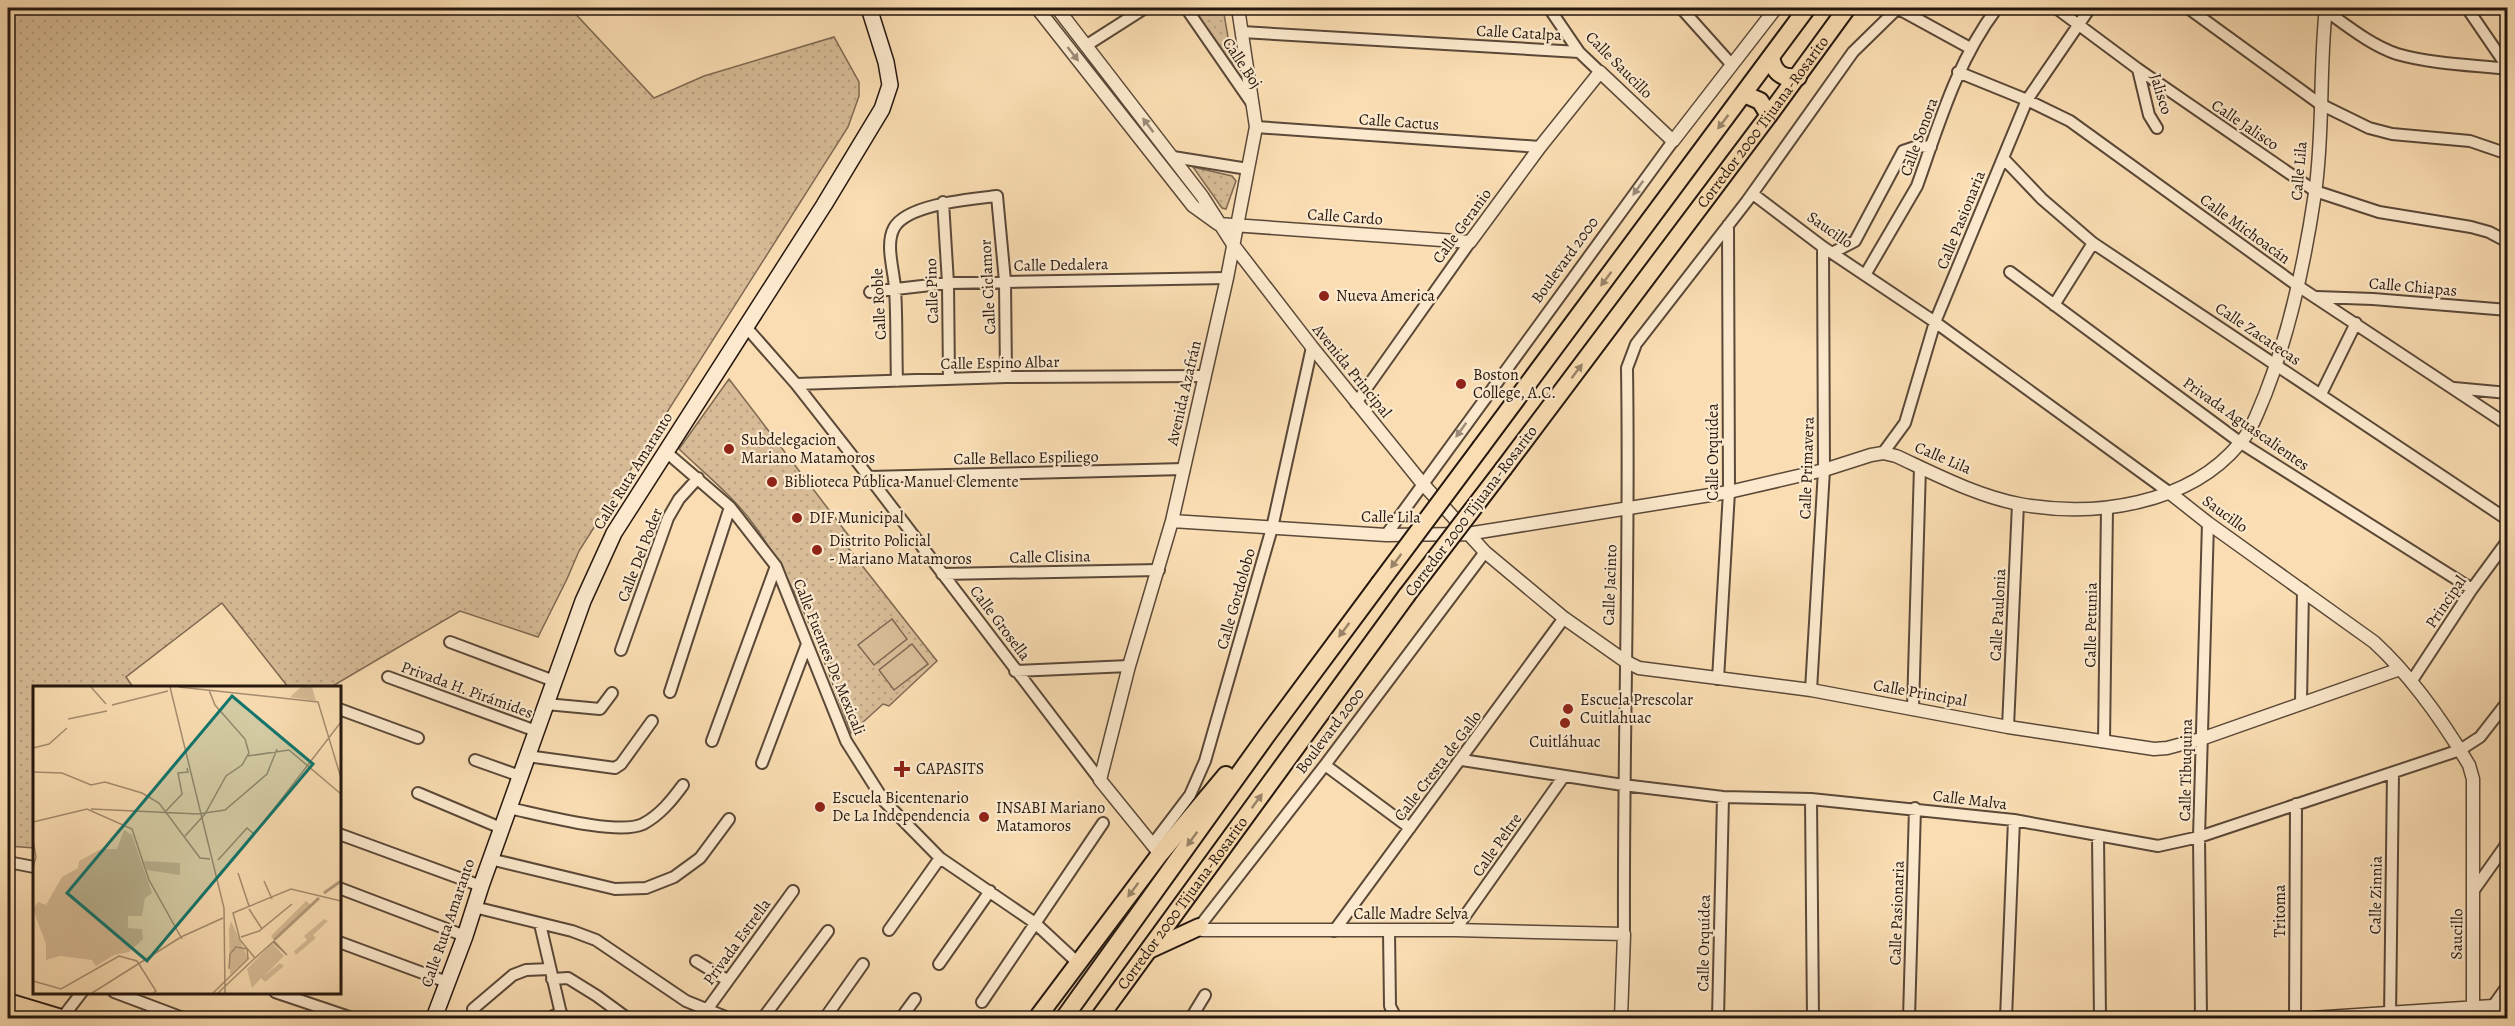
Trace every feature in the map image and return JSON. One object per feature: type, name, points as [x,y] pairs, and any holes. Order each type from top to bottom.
[{"type":"main road","name":"Calle Ruta Amaranto","points":[[434,1018],[583,602],[614,533],[882,109],[890,85],[886,62],[869,8]]},
{"type":"main road","name":"Corredor 2000 Tijuana-Rosarito","points":[[1064,1018],[1267,735],[1807,8]]},
{"type":"main road","name":"Corredor 2000 Tijuana-Rosarito","points":[[1099,1018],[1407,595],[1848,10]]},
{"type":"main road","points":[[1771,57],[1773,67],[1779,75],[1788,78],[1798,77]]},
{"type":"main road","points":[[1744,94],[1760,101],[1769,116]]},
{"type":"main road","points":[[1037,1018],[1156,850],[1243,755],[1267,735]]},
{"type":"main road","points":[[1148,950],[1199,927]]},
{"type":"main road","points":[[8,1002],[61,1018]]},
{"type":"street","name":"Avenida Principal","points":[[1037,8],[1194,206],[1218,224]]},
{"type":"street","name":"Avenida Principal","points":[[1057,8],[1173,157],[1202,196],[1234,246],[1312,347],[1422,483],[1467,534]]},
{"type":"street","points":[[1087,45],[1145,8]]},
{"type":"street","name":"Calle Boj","points":[[1186,8],[1253,105]]},
{"type":"street","name":"Avenida Azafrán","points":[[1100,780],[1172,521],[1234,246],[1256,127],[1238,8]]},
{"type":"street","name":"Calle Saucillo","points":[[1549,8],[1579,51],[1673,141]]},
{"type":"street","points":[[1681,8],[1732,65]]},
{"type":"street","name":"Boulevard 2000","points":[[1386,535],[1673,141],[1776,8]]},
{"type":"street","points":[[1898,8],[1970,48]]},
{"type":"street","name":"Calle Jacinto","points":[[1621,1018],[1624,934],[1624,661],[1629,510],[1627,368],[1630,356],[1636,344],[1753,194],[1853,52],[1898,8]]},
{"type":"street","name":"Calle Sonora","points":[[1865,275],[1908,204],[1958,72],[1970,48],[1997,8]]},
{"type":"street","name":"Calle Jalisco","points":[[2056,8],[2138,69],[2315,191],[2379,212],[2471,227],[2489,232],[2508,242]]},
{"type":"street","name":"Calle Pasionaria","points":[[1883,453],[1905,423],[1935,322],[2027,100],[2090,8]]},
{"type":"street","points":[[2188,8],[2320,104],[2369,128],[2392,134],[2469,141],[2508,154]]},
{"type":"street","points":[[2325,8],[2371,41],[2396,53],[2431,60],[2508,68]]},
{"type":"street","name":"Calle Lila","points":[[1172,521],[1386,535],[1467,534],[1629,510],[1729,492],[1824,470],[1883,453],[1987,495],[2018,504],[2061,508],[2107,508],[2170,493],[2198,481],[2241,442],[2255,418],[2277,364],[2298,286],[2315,191],[2325,8]]},
{"type":"street","points":[[2467,8],[2508,68]]},
{"type":"street","name":"Calle Catalpa","points":[[1242,32],[1579,51]]},
{"type":"street","name":"Jalisco","points":[[2138,69],[2149,115],[2157,128]]},
{"type":"street","name":"Calle Geranio","points":[[1356,403],[1540,147],[1600,72]]},
{"type":"street","name":"Calle Michoacán","points":[[1958,72],[2027,100],[2070,121],[2298,286],[2508,425]]},
{"type":"street","name":"Calle Cactus","points":[[1256,127],[1540,147]]},
{"type":"street","points":[[1828,250],[1855,241],[1903,150],[1918,146],[1931,147]]},
{"type":"street","points":[[1173,157],[1248,169]]},
{"type":"street","name":"Calle Zacatecas","points":[[2003,158],[2042,200],[2093,243],[2508,520]]},
{"type":"street","name":"Saucillo","points":[[1753,194],[1828,250],[1935,322],[2374,642],[2400,669],[2460,750],[2469,765],[2473,779],[2473,983],[2482,1012]]},
{"type":"street","name":"Calle Ciclamor","points":[[943,201],[997,196],[1005,281],[1006,377]]},
{"type":"street","name":"Calle Roble","points":[[897,381],[895,289],[891,238],[894,227],[901,220],[943,201]]},
{"type":"street","name":"Calle Pino","points":[[943,201],[948,283],[949,379]]},
{"type":"street","name":"Calle Cardo","points":[[1218,224],[1470,242]]},
{"type":"street","name":"Calle Orquídea","points":[[1718,679],[1729,492],[1728,225]]},
{"type":"street","points":[[2054,305],[2093,243]]},
{"type":"street","name":"Calle Primavera","points":[[1811,690],[1824,470],[1828,250]]},
{"type":"street","name":"Privada Aguascalientes","points":[[2010,272],[2241,442],[2472,590]]},
{"type":"street","name":"Calle Dedalera","points":[[870,292],[948,283],[1227,278]]},
{"type":"street","name":"Calle Chiapas","points":[[2317,297],[2373,299],[2508,310]]},
{"type":"street","points":[[2321,394],[2355,323]]},
{"type":"street","name":"Calle Grosella","points":[[746,327],[796,384],[869,477],[1015,671],[1156,850]]},
{"type":"street","name":"Calle Gordolobo","points":[[1156,850],[1198,779],[1272,528],[1312,347]]},
{"type":"street","name":"Calle Espino Albar","points":[[796,384],[1006,377],[1205,376]]},
{"type":"street","points":[[2452,387],[2508,393]]},
{"type":"street","name":"Calle Fuentes De Mexicali","points":[[665,451],[730,507],[776,566],[846,741],[884,801],[940,858],[1035,923],[1078,963]]},
{"type":"street","points":[[1913,708],[1920,467]]},
{"type":"street","name":"Calle Bellaco Espiliego","points":[[869,477],[1184,470]]},
{"type":"street","name":"Calle Del Poder","points":[[621,650],[668,518],[679,499],[698,478]]},
{"type":"street","name":"Calle Paulonia","points":[[2008,727],[2018,504]]},
{"type":"street","points":[[670,692],[730,507]]},
{"type":"street","name":"Calle Petunia","points":[[2104,742],[2107,508]]},
{"type":"street","name":"Calle Tibuquina","points":[[2200,1018],[2199,837],[2208,523]]},
{"type":"street","name":"Calle Principal","points":[[1467,534],[1485,552],[1564,618],[1624,661],[1639,668],[1811,690],[2008,727],[2104,742],[2154,749],[2168,748],[2201,739],[2400,669]]},
{"type":"street","name":"Principal","points":[[2411,682],[2508,540]]},
{"type":"street","name":"Boulevard 2000","points":[[1199,927],[1325,765],[1485,552]]},
{"type":"street","points":[[712,741],[776,566]]},
{"type":"street","name":"Calle Clisina","points":[[942,574],[1158,570]]},
{"type":"street","points":[[2301,702],[2303,590]]},
{"type":"street","name":"Calle Cresta de Gallo","points":[[1334,931],[1462,760],[1564,618]]},
{"type":"street","points":[[450,642],[554,681]]},
{"type":"street","points":[[762,763],[807,644]]},
{"type":"street","points":[[1015,671],[1130,666]]},
{"type":"street","name":"Privada H. Pirámides","points":[[388,677],[536,730]]},
{"type":"street","points":[[546,704],[600,710],[612,693]]},
{"type":"street","name":"Calle Malva","points":[[1462,760],[1623,785],[1723,797],[1811,800],[1915,808],[2014,820],[2158,846],[2199,837],[2460,750],[2480,737],[2508,700]]},
{"type":"street","points":[[340,709],[418,738]]},
{"type":"street","points":[[527,756],[615,768],[621,764],[652,721]]},
{"type":"street","points":[[475,760],[520,776]]},
{"type":"street","points":[[1325,765],[1410,828]]},
{"type":"street","name":"Calle Zinnia","points":[[2390,1017],[2393,772]]},
{"type":"street","name":"Calle Peltre","points":[[1455,930],[1564,776]]},
{"type":"street","points":[[509,808],[599,827],[641,825],[669,804],[682,785]]},
{"type":"street","points":[[418,793],[501,828]]},
{"type":"street","name":"Calle Orquídea","points":[[1718,1018],[1723,797]]},
{"type":"street","points":[[1811,800],[1813,1018]]},
{"type":"street","name":"Tritoma","points":[[2295,1018],[2296,804]]},
{"type":"street","name":"Calle Pasionaria","points":[[1909,1018],[1915,808]]},
{"type":"street","points":[[490,859],[615,889],[646,888],[674,877],[700,858],[729,819]]},
{"type":"street","points":[[2006,1018],[2014,820]]},
{"type":"street","points":[[982,1002],[1103,823]]},
{"type":"street","points":[[340,834],[481,886]]},
{"type":"street","points":[[2098,836],[2100,1018]]},
{"type":"street","points":[[2474,890],[2508,842]]},
{"type":"street","points":[[889,930],[940,858]]},
{"type":"street","points":[[8,862],[33,867]]},
{"type":"street","points":[[340,888],[465,936]]},
{"type":"street","name":"Privada Estrella","points":[[706,1011],[793,891]]},
{"type":"street","points":[[939,964],[990,891]]},
{"type":"street","points":[[474,907],[572,931],[596,940],[686,1001],[728,1018]]},
{"type":"street","points":[[540,924],[562,1015],[550,1018]]},
{"type":"street","name":"Calle Madre Selva","points":[[1199,927],[1202,930],[1455,930],[1624,934]]},
{"type":"street","points":[[763,1018],[828,931]]},
{"type":"street","points":[[1389,931],[1390,1006],[1396,1018]]},
{"type":"street","points":[[340,942],[447,982]]},
{"type":"street","points":[[696,961],[727,980]]},
{"type":"street","points":[[825,1018],[864,964]]},
{"type":"street","points":[[473,1009],[513,975],[526,970],[568,978],[627,1018]]},
{"type":"street","points":[[2482,1012],[2508,985]]},
{"type":"street","points":[[61,1018],[81,993]]},
{"type":"street","points":[[117,993],[183,1018]]},
{"type":"street","points":[[278,993],[352,1018]]},
{"type":"street","points":[[1191,1018],[1205,995]]},
{"type":"street","points":[[901,1018],[915,999]]},
{"type":"street","points":[[2312,1018],[2482,1012],[2508,1005]]},
{"type":"shaded area","points":[[8,8],[570,8],[654,98],[704,76],[834,37],[859,82],[859,96],[848,127],[579,551],[538,637],[460,611],[333,686],[287,686],[222,603],[126,677],[132,686],[33,686],[33,848],[8,846]]},
{"type":"shaded area","points":[[1188,8],[1223,8],[1234,72]]},
{"type":"shaded area","points":[[1193,167],[1232,176],[1236,181],[1226,209],[1222,208]]},
{"type":"shaded area","points":[[729,379],[852,540],[846,545],[937,661],[889,706],[883,704],[851,733],[810,626],[770,549],[737,505],[679,449]]},
{"type":"shaded area","points":[[892,619],[907,639],[874,665],[858,645]]},
{"type":"shaded area","points":[[912,644],[928,664],[894,690],[879,670]]},
{"type":"place","name":"Nueva America","points":[[1324,296]]},
{"type":"place","name":"Boston College, A.C.","points":[[1461,384]]},
{"type":"place","name":"Subdelegacion Mariano Matamoros","points":[[729,449]]},
{"type":"place","name":"Biblioteca Pública Manuel Clemente","points":[[772,482]]},
{"type":"place","name":"DIF Municipal","points":[[797,518]]},
{"type":"place","name":"Distrito Policial - Mariano Matamoros","points":[[817,550]]},
{"type":"place","name":"Escuela Prescolar Cuitlahuac","points":[[1568,709]]},
{"type":"place","name":"Cuitláhuac","points":[[1565,723]]},
{"type":"place","name":"CAPASITS","points":[[902,769]]},
{"type":"place","name":"Escuela Bicentenario De La Independencia","points":[[820,807]]},
{"type":"place","name":"INSABI Mariano Matamoros","points":[[984,817]]}]
